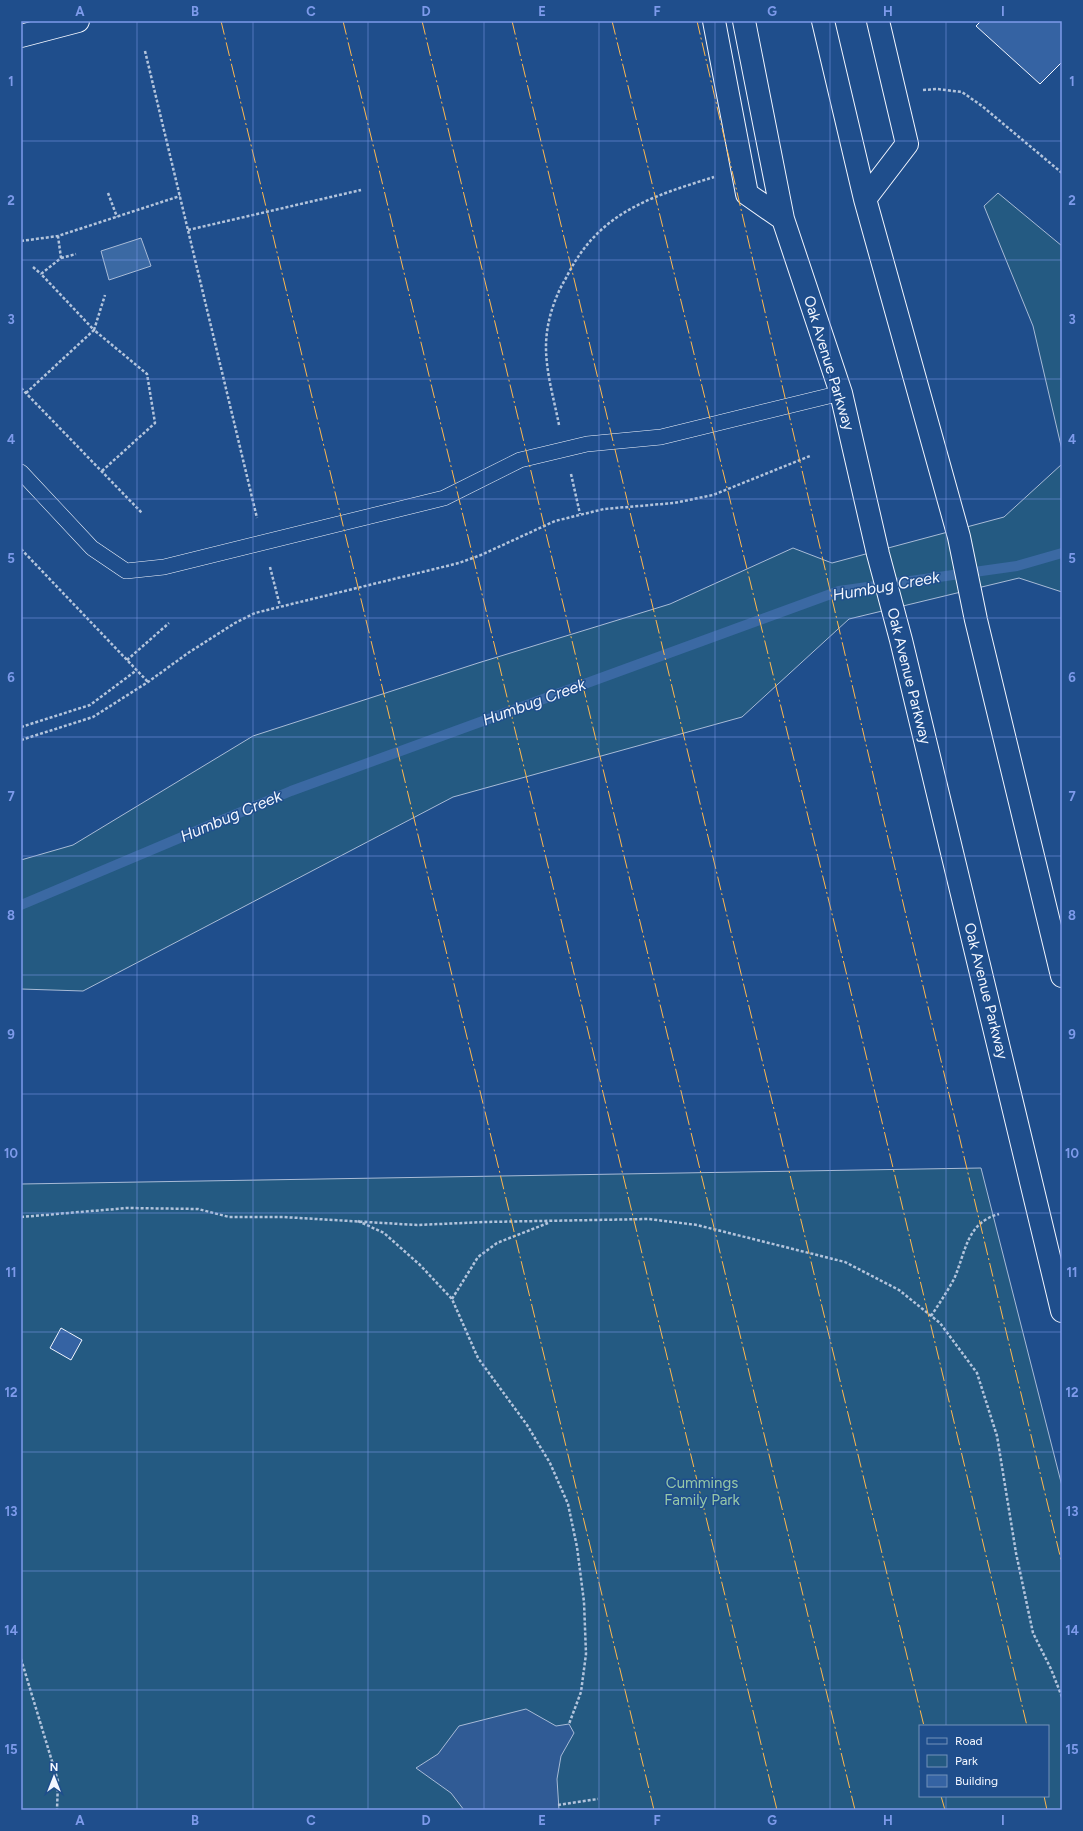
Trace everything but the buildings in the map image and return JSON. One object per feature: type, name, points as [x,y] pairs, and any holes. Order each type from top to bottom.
[{"type":"main road","points":[[21,36],[78,21]]},
{"type":"main road","points":[[714,21],[747,194],[783,219]]},
{"type":"main road","name":"Oak Avenue Parkway","points":[[744,21],[783,219],[841,393],[878,554],[901,640],[1062,1311]]},
{"type":"main road","points":[[823,21],[865,199],[959,537],[976,620],[1062,976]]},
{"type":"main road","points":[[865,199],[908,144],[878,21]]},
{"type":"lane","points":[[21,472],[92,548],[126,570],[164,567],[444,498],[520,460],[587,444],[661,437],[841,393]]},
{"type":"path","points":[[145,51],[263,542],[280,606]]},
{"type":"path","points":[[922,90],[937,89],[962,92],[982,106],[1062,172]]},
{"type":"path","points":[[560,426],[549,378],[546,346],[549,317],[557,296],[578,256],[596,235],[619,217],[639,205],[719,175]]},
{"type":"path","points":[[188,230],[361,190]]},
{"type":"path","points":[[108,193],[116,217]]},
{"type":"path","points":[[21,241],[58,236],[180,196]]},
{"type":"path","points":[[58,236],[61,258]]},
{"type":"path","points":[[41,274],[61,258],[76,254]]},
{"type":"path","points":[[33,267],[94,330],[147,374],[155,423],[102,471]]},
{"type":"path","points":[[26,393],[94,330],[105,295]]},
{"type":"path","points":[[21,388],[142,513]]},
{"type":"path","points":[[21,740],[93,717],[148,682],[188,652],[235,623],[255,613],[459,563],[481,555],[555,521],[580,514],[604,509],[674,503],[713,495],[810,456]]},
{"type":"path","points":[[571,473],[580,514]]},
{"type":"path","points":[[21,549],[148,682]]},
{"type":"path","points":[[127,660],[168,623]]},
{"type":"path","points":[[21,727],[90,705],[137,670]]},
{"type":"path","points":[[21,1217],[127,1208],[198,1209],[229,1217],[283,1217],[355,1220],[417,1225],[485,1222],[551,1222],[648,1219],[697,1225],[768,1241],[845,1262],[899,1290],[940,1323],[977,1373],[997,1436],[1016,1553],[1033,1633],[1051,1669],[1062,1697]]},
{"type":"path","points":[[931,1316],[954,1278],[969,1237],[978,1224],[999,1214]]},
{"type":"path","points":[[355,1220],[384,1233],[420,1265],[452,1299],[478,1358],[527,1425],[550,1463],[568,1504],[577,1548],[584,1602],[586,1654],[581,1692],[569,1724]]},
{"type":"path","points":[[452,1299],[478,1257],[497,1243],[551,1222]]},
{"type":"path","points":[[21,1659],[58,1781],[57,1810]]},
{"type":"path","points":[[558,1805],[598,1799]]},
{"type":"green space","points":[[998,193],[1062,246],[1062,450],[1033,326],[984,206]]},
{"type":"green space","points":[[1062,464],[1062,592],[1019,578],[849,619],[742,717],[453,797],[83,991],[21,989],[21,860],[73,845],[253,736],[478,663],[670,604],[793,548],[832,563],[1004,517]]},
{"type":"green space","name":"Cummings Family Park","points":[[981,1168],[1062,1486],[1062,1810],[21,1810],[21,1184]]},
{"type":"shaded area","points":[[141,238],[151,266],[109,280],[101,251]]},
{"type":"shaded area","points":[[526,1709],[556,1726],[569,1724],[574,1733],[561,1756],[557,1779],[559,1810],[464,1810],[451,1793],[416,1768],[438,1754],[459,1726]]},
{"type":"waterway","name":"Humbug Creek","points":[[21,905],[291,791],[839,591],[1017,566],[1062,553]]},
{"type":"power","points":[[221,21],[654,1810]]},
{"type":"power","points":[[343,21],[777,1810]]},
{"type":"power","points":[[422,21],[855,1810]]},
{"type":"power","points":[[512,21],[924,1725]]},
{"type":"power","points":[[612,21],[835,926],[1027,1725]]},
{"type":"power","points":[[697,21],[905,911],[1062,1564]]},
{"type":"power","points":[[941,1797],[945,1810]]},
{"type":"power","points":[[1044,1797],[1047,1810]]}]
